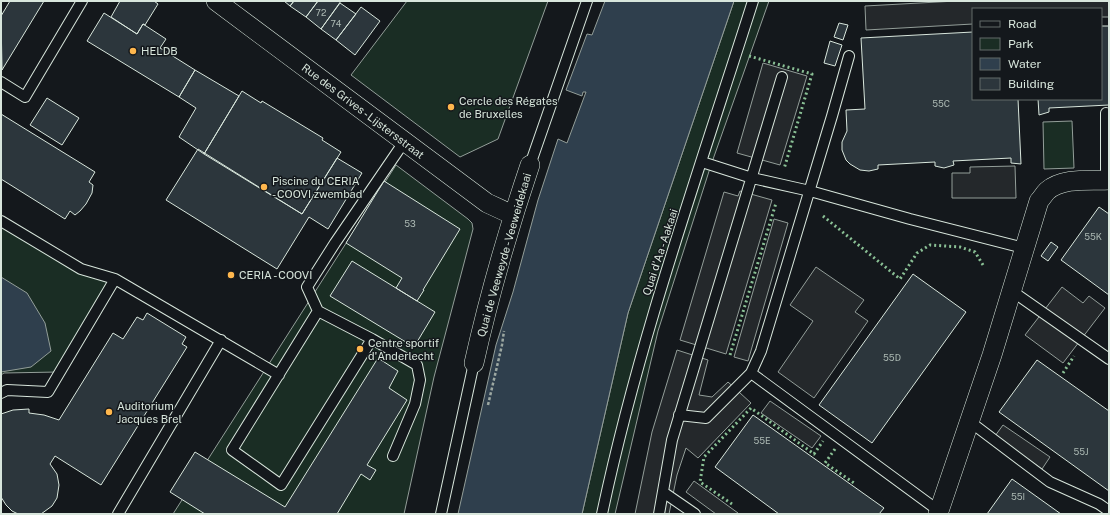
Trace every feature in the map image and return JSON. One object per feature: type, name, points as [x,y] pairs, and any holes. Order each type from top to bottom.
[{"type":"street","name":"Rue des Grives - Lijstersstraat","points":[[216,1],[487,203],[513,215]]},
{"type":"street","name":"Quai de Veeweyde - Veeweidekaai","points":[[474,364],[513,215],[530,165]]},
{"type":"street","points":[[938,513],[992,355],[1039,201],[1047,191],[1064,183],[1108,180]]},
{"type":"lane","points":[[1,82],[25,97],[82,1]]},
{"type":"lane","name":"Quai de Veeweyde - Veeweidekaai","points":[[530,165],[587,1]]},
{"type":"lane","name":"Quai d'Aa - Aakaai","points":[[602,514],[615,451],[647,334],[753,1]]},
{"type":"lane","points":[[680,415],[706,418],[751,373],[761,351],[849,56]]},
{"type":"lane","points":[[659,514],[672,440],[782,76]]},
{"type":"lane","points":[[1106,114],[1108,180]]},
{"type":"lane","points":[[393,456],[415,404],[420,380],[417,365],[372,339],[318,311],[307,287],[404,142]]},
{"type":"lane","points":[[702,162],[752,178],[810,190],[910,219],[1024,248]]},
{"type":"lane","points":[[1,221],[81,269],[115,279],[279,375]]},
{"type":"lane","points":[[1,393],[7,390],[48,392],[115,279]]},
{"type":"lane","points":[[1012,291],[1109,359]]},
{"type":"lane","points":[[318,311],[232,450],[281,485],[372,339]]},
{"type":"lane","points":[[118,514],[221,340]]},
{"type":"lane","name":"Quai de Veeweyde - Veeweidekaai","points":[[441,514],[474,364]]},
{"type":"lane","points":[[751,373],[938,513]]},
{"type":"lane","points":[[969,421],[1050,482],[1099,504],[1109,511]]},
{"type":"lane","points":[[663,492],[695,514]]},
{"type":"green space","name":"Cercle des Régates de Bruxelles","points":[[407,1],[548,1],[498,139],[460,157],[351,75]]},
{"type":"green space","points":[[734,1],[769,1],[711,165],[658,331],[615,514],[582,514],[628,313]]},
{"type":"green space","points":[[1072,121],[1074,168],[1044,169],[1043,122]]},
{"type":"green space","name":"Centre sportif d'Anderlecht","points":[[396,165],[468,219],[472,223],[473,229],[434,377],[404,514],[173,514]]},
{"type":"green space","points":[[1,218],[110,283],[58,372],[4,373],[1,375]]},
{"type":"shaded area","points":[[956,1],[1109,1],[1109,17],[1102,17],[1102,8],[972,8],[972,24],[866,30],[865,6]]},
{"type":"shaded area","points":[[763,63],[807,76],[780,165],[737,153]]},
{"type":"shaded area","points":[[1015,166],[1016,198],[952,198],[952,173],[970,173],[970,167]]},
{"type":"shaded area","points":[[740,191],[772,200],[726,354],[680,340],[724,192],[738,196]]},
{"type":"shaded area","points":[[774,219],[788,223],[748,361],[734,357]]},
{"type":"shaded area","points":[[816,267],[864,300],[855,312],[868,321],[814,398],[778,372],[813,321],[790,305]]},
{"type":"shaded area","points":[[1062,287],[1083,303],[1089,296],[1105,308],[1063,363],[1025,335]]},
{"type":"shaded area","points":[[677,350],[708,360],[699,395],[712,397],[728,382],[751,403],[698,458],[686,448],[677,475],[669,514],[635,514],[652,432]]},
{"type":"shaded area","points":[[770,401],[821,436],[812,448],[761,413]]},
{"type":"shaded area","points":[[1003,425],[1050,457],[1042,469],[995,436]]},
{"type":"shaded area","points":[[694,481],[738,513],[716,514],[686,492]]},
{"type":"water","points":[[605,1],[734,1],[628,313],[582,514],[458,514],[496,345],[513,292],[538,200],[558,139],[567,143],[586,92],[583,92],[582,96],[566,90],[587,34],[592,35]]},
{"type":"water","points":[[1,277],[27,293],[45,323],[51,351],[31,367],[1,372]]},
{"type":"building","points":[[10,1],[44,1],[2,70],[1,16]]},
{"type":"building","points":[[120,1],[154,1],[158,4],[145,25],[143,24],[137,34],[111,17]]},
{"type":"building","points":[[284,1],[294,1],[290,6]]},
{"type":"building","points":[[294,1],[318,1],[306,17],[290,6]]},
{"type":"building","points":[[318,1],[341,1],[321,29],[306,17]]},
{"type":"building","points":[[340,3],[356,14],[336,40],[321,29]]},
{"type":"building","points":[[361,7],[380,21],[355,55],[336,40]]},
{"type":"building","points":[[104,13],[137,34],[143,24],[166,39],[160,48],[195,70],[179,97],[87,41]]},
{"type":"building","points":[[839,23],[848,25],[843,40],[834,37]]},
{"type":"building","points":[[1102,26],[1109,26],[1109,105],[1049,108],[1049,112],[1039,115],[1038,100],[1102,100]]},
{"type":"building","points":[[972,32],[972,100],[1018,100],[1021,164],[1011,163],[1011,158],[953,161],[954,165],[944,168],[935,166],[935,162],[878,165],[878,169],[869,171],[860,170],[850,164],[846,160],[842,150],[842,142],[847,131],[846,110],[865,109],[861,38]]},
{"type":"building","points":[[830,41],[842,45],[835,66],[824,63]]},
{"type":"building","points":[[195,70],[239,96],[204,154],[179,137],[196,108],[179,97]]},
{"type":"building","points":[[242,91],[261,103],[262,101],[323,138],[322,140],[341,152],[302,214],[204,154]]},
{"type":"building","points":[[47,98],[79,118],[62,145],[30,125]]},
{"type":"building","points":[[1,114],[95,172],[89,182],[93,185],[92,193],[86,204],[75,215],[70,211],[65,219],[1,179]]},
{"type":"building","points":[[198,149],[302,214],[337,158],[362,173],[328,229],[309,217],[277,269],[166,200]]},
{"type":"building","points":[[384,181],[460,229],[417,301],[396,288],[402,278],[346,243]]},
{"type":"building","points":[[1099,207],[1109,214],[1109,295],[1061,260]]},
{"type":"building","points":[[1051,242],[1058,247],[1048,261],[1041,256]]},
{"type":"building","points":[[352,261],[435,312],[414,347],[330,296]]},
{"type":"building","points":[[913,274],[966,312],[872,443],[819,405]]},
{"type":"building","points":[[147,313],[186,337],[182,344],[187,347],[101,485],[55,456],[50,464],[57,474],[59,485],[57,498],[52,506],[41,514],[18,514],[12,511],[1,497],[1,414],[13,410],[29,409],[29,413],[44,415],[59,420],[113,333],[123,339],[137,317],[143,320]]},
{"type":"building","points":[[378,358],[398,371],[389,388],[407,400],[367,465],[376,470],[370,480],[361,474],[337,514],[205,514],[170,492],[195,452],[285,507]]},
{"type":"building","points":[[1037,360],[1109,411],[1109,491],[999,412]]},
{"type":"building","points":[[753,415],[884,508],[879,514],[779,514],[715,467]]},
{"type":"building","points":[[1012,479],[1061,514],[987,514]]},
{"type":"hedge","points":[[749,56],[812,74],[784,169]]},
{"type":"hedge","points":[[730,355],[776,203]]},
{"type":"hedge","points":[[823,216],[900,279],[917,253],[930,245],[960,247],[975,252],[983,265]]},
{"type":"hedge","points":[[1063,373],[1074,356]]},
{"type":"hedge","points":[[732,504],[700,482],[704,457],[751,408],[814,454],[823,441]]},
{"type":"hedge","points":[[835,449],[825,463],[854,483]]},
{"type":"place","name":"HELDB","points":[[133,51]]},
{"type":"place","name":"Cercle des Régates de Bruxelles","points":[[451,107]]},
{"type":"place","name":"Piscine du CERIA - COOVI zwembad","points":[[264,187]]},
{"type":"place","name":"CERIA - COOVI","points":[[231,275]]},
{"type":"place","name":"Centre sportif d'Anderlecht","points":[[360,349]]},
{"type":"place","name":"Auditorium Jacques Brel","points":[[109,412]]}]
